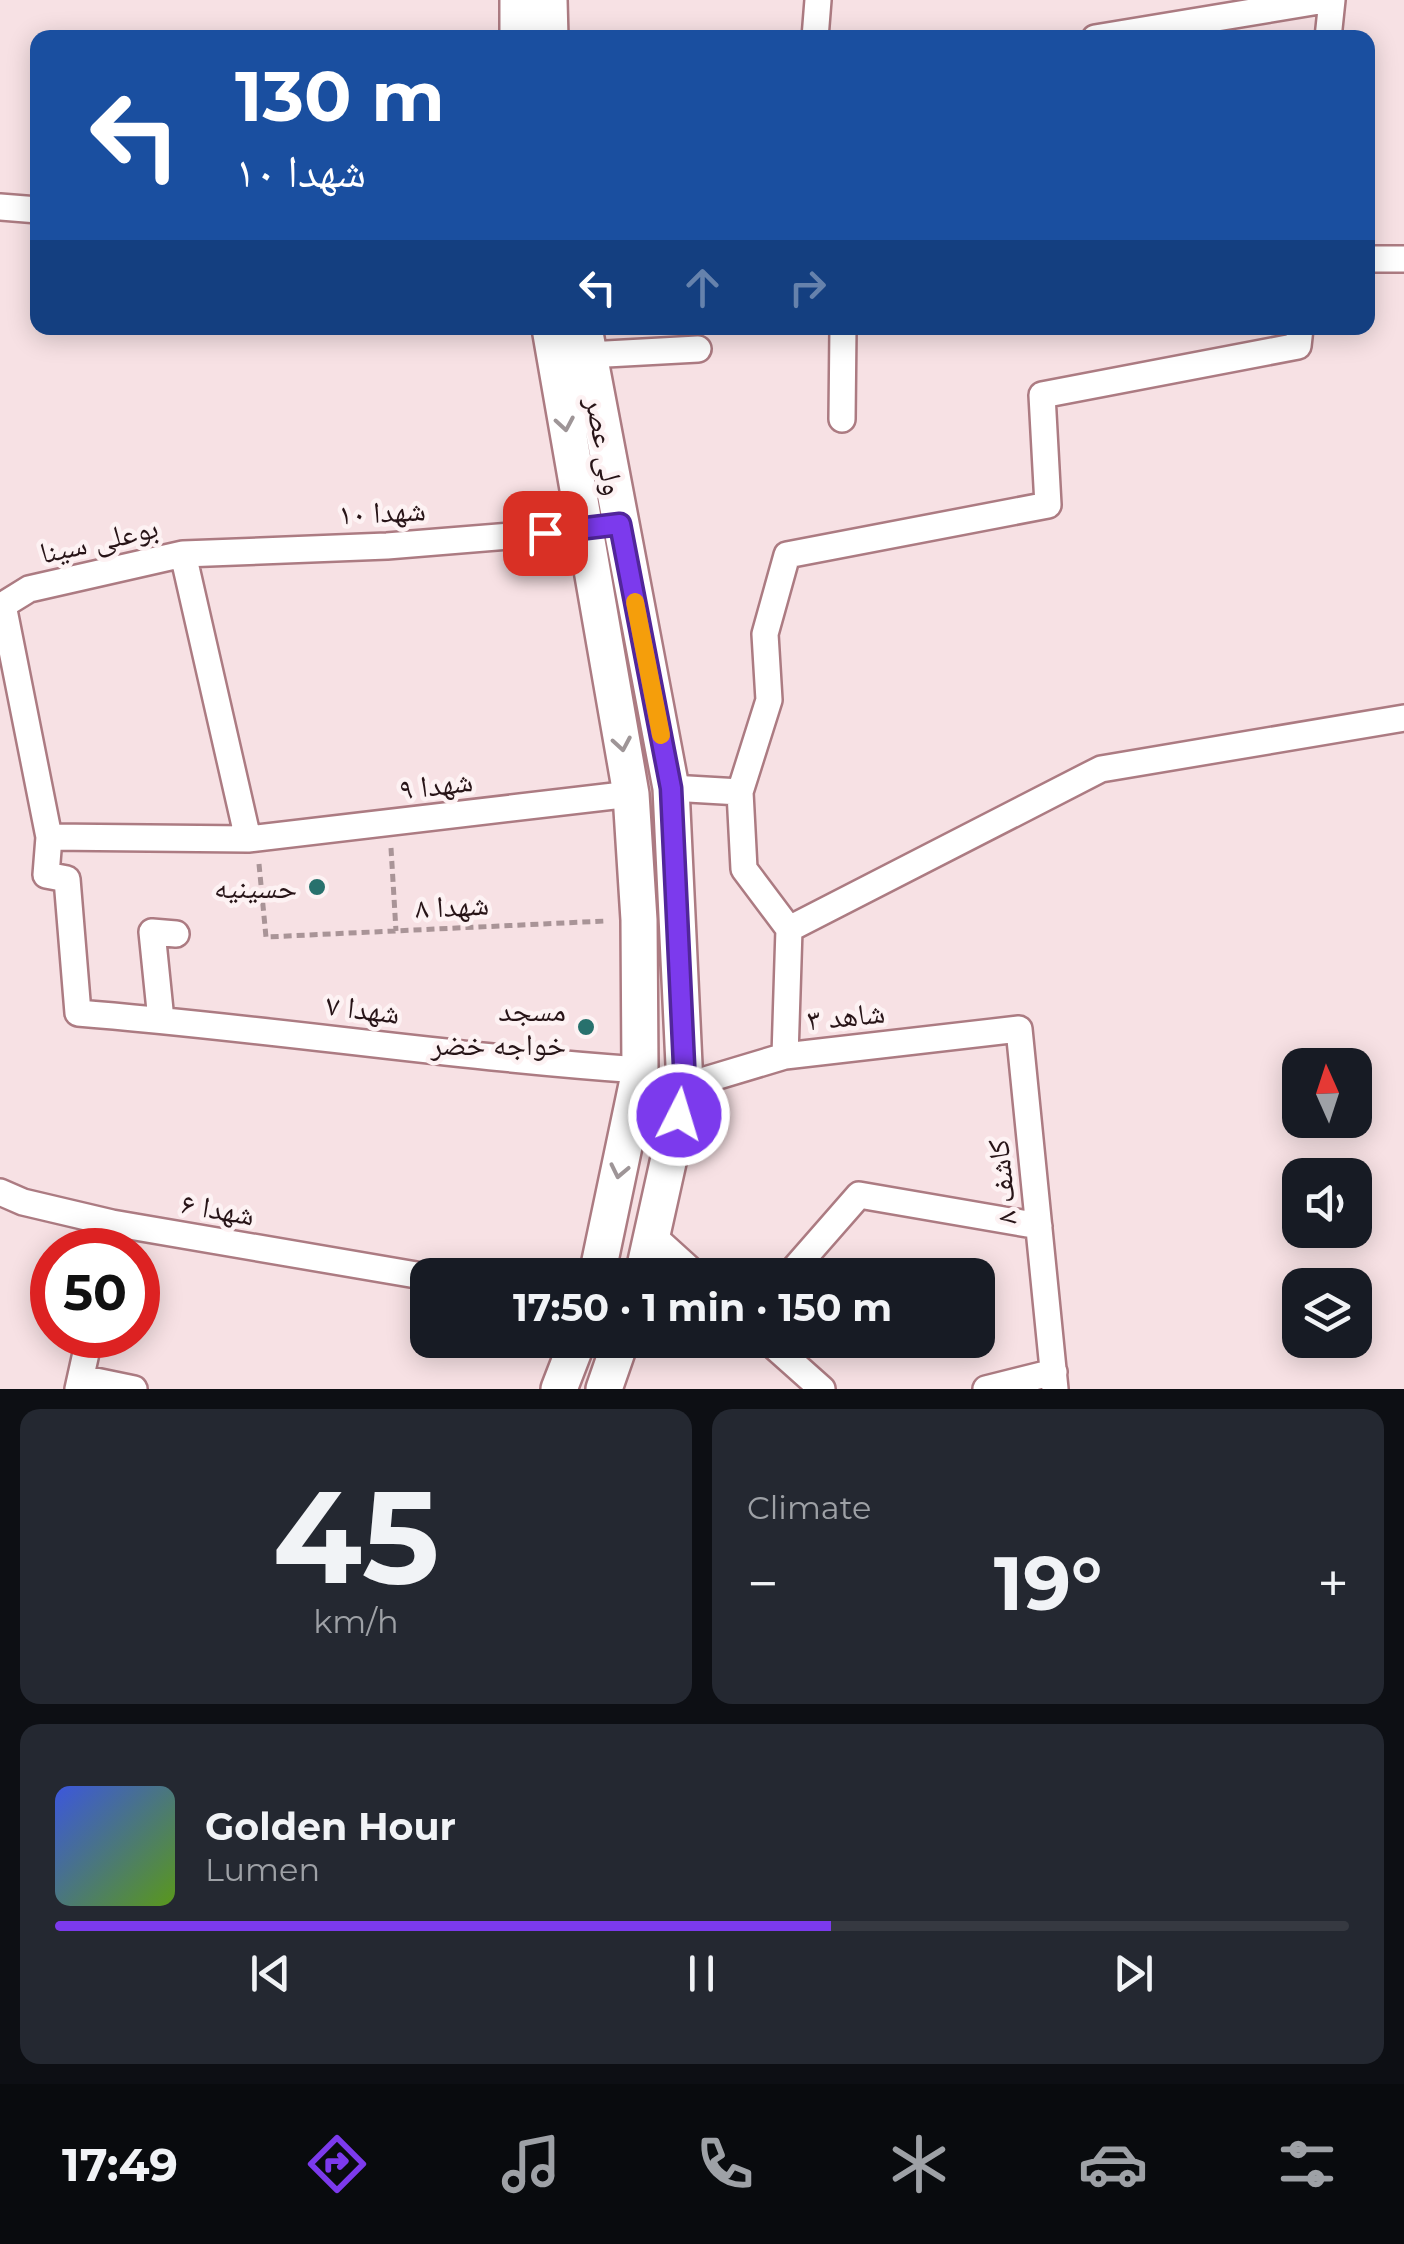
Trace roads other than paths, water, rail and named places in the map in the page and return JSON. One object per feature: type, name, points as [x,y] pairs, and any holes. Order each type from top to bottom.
[{"type":"main road","points":[[518,0],[518,30]]},
{"type":"main road","points":[[549,0],[550,30]]},
{"type":"main road","name":"ولی عصر","points":[[551,335],[632,794],[639,920],[640,1070],[601,1258]]},
{"type":"main road","name":"ولی عصر","points":[[586,341],[671,788],[685,1086],[647,1258]]},
{"type":"main road","points":[[584,530],[620,524]]},
{"type":"main road","points":[[558,1389],[571,1358]]},
{"type":"main road","points":[[604,1389],[615,1358]]},
{"type":"street","points":[[815,30],[818,0]]},
{"type":"street","points":[[1145,30],[1329,0],[1328,30]]},
{"type":"street","points":[[0,207],[30,209]]},
{"type":"street","points":[[1375,259],[1404,259]]},
{"type":"street","points":[[842,419],[843,335]]},
{"type":"street","points":[[784,1056],[789,930],[744,869],[740,792],[768,700],[765,634],[787,555],[1048,506],[1042,395],[1298,346],[1299,335]]},
{"type":"street","points":[[586,341],[698,348]]},
{"type":"street","name":"شهدا ۱۰","points":[[183,554],[387,546],[584,530]]},
{"type":"street","points":[[183,554],[253,847]]},
{"type":"street","name":"بوعلی سینا","points":[[2,605],[29,589],[183,554]]},
{"type":"street","points":[[2,605],[49,837]]},
{"type":"street","points":[[789,930],[1102,769],[1404,718]]},
{"type":"street","points":[[671,788],[740,792]]},
{"type":"street","name":"شهدا ۹","points":[[49,837],[253,847],[632,794]]},
{"type":"street","name":"شهدا ۷","points":[[49,837],[46,875],[67,880],[78,1014],[529,1062],[640,1070]]},
{"type":"street","points":[[161,1020],[152,932],[176,934]]},
{"type":"street","name":"شاهد ۳","points":[[685,1086],[784,1056],[1019,1029]]},
{"type":"street","name":"کاشف ۸","points":[[1019,1029],[1054,1381]]},
{"type":"street","name":"شهدا ۶","points":[[0,1192],[23,1202],[112,1223],[410,1275]]},
{"type":"street","points":[[805,1258],[859,1196],[1039,1226]]},
{"type":"street","points":[[111,1228],[112,1223]]},
{"type":"street","points":[[653,1236],[677,1258]]},
{"type":"street","points":[[85,1358],[79,1384],[134,1389]]},
{"type":"street","points":[[788,1358],[822,1389]]},
{"type":"street","points":[[986,1389],[1054,1381]]},
{"type":"place","name":"حسینیه","points":[[317,887]]},
{"type":"place","name":"مسجد خواجه خضر","points":[[586,1027]]}]
